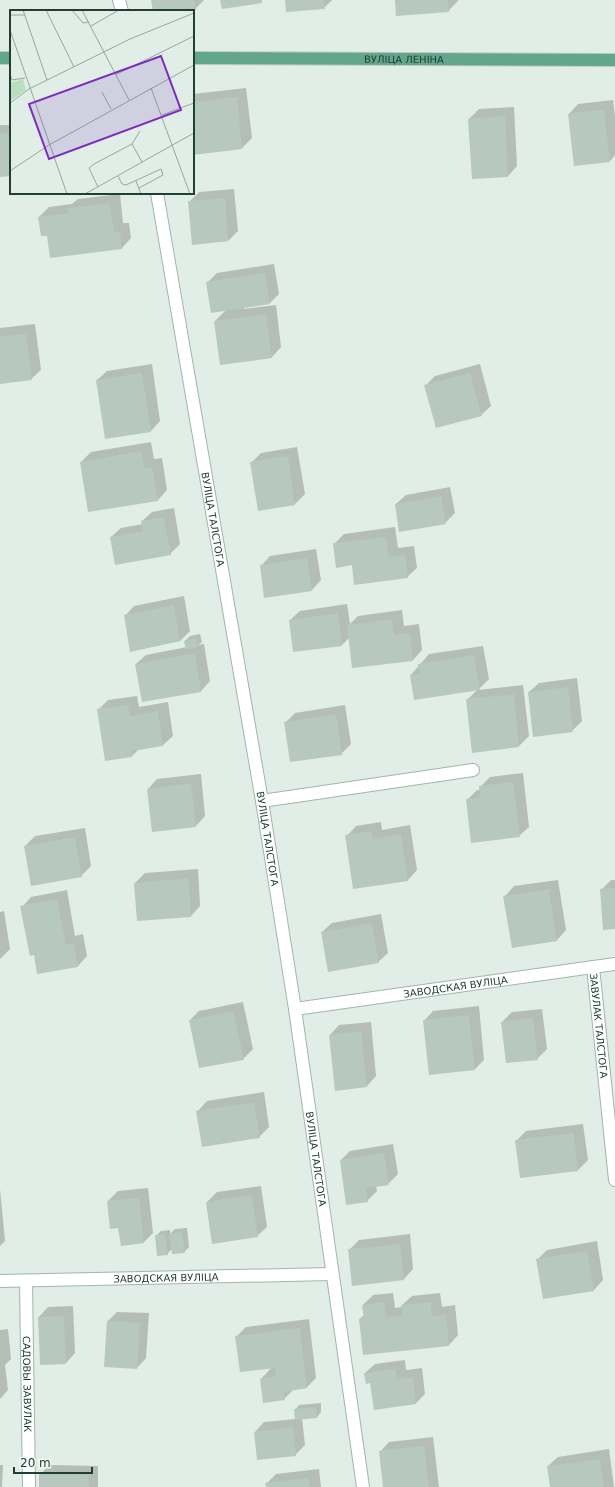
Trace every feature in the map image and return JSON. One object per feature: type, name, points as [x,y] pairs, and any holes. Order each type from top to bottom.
[{"type":"main road","name":"ВУЛІЦА ЛЕНІНА","points":[[194,58],[615,60]]},
{"type":"street","points":[[119,0],[122,10]]},
{"type":"street","name":"ВУЛІЦА ТАЛСТОГА","points":[[157,194],[262,801],[295,1009],[363,1487]]},
{"type":"street","points":[[262,801],[473,770]]},
{"type":"street","name":"ЗАВОДСКАЯ ВУЛІЦА","points":[[295,1009],[615,964]]},
{"type":"street","name":"ЗАВУЛАК ТАЛСТОГА","points":[[593,967],[615,1180]]},
{"type":"street","name":"ЗАВОДСКАЯ ВУЛІЦА","points":[[0,1281],[332,1274]]},
{"type":"street","name":"САДОВЫ ЗАВУЛАК","points":[[26,1281],[29,1487]]},
{"type":"building","points":[[151,0],[194,0],[196,10],[194,10],[153,10]]},
{"type":"building","points":[[220,0],[262,0],[262,3],[222,9]]},
{"type":"building","points":[[285,0],[324,0],[325,9],[286,12]]},
{"type":"building","points":[[395,0],[448,0],[449,12],[396,16]]},
{"type":"building","points":[[237,97],[242,149],[194,155],[194,102]]},
{"type":"building","points":[[604,109],[610,162],[574,166],[568,114]]},
{"type":"building","points":[[505,116],[508,177],[472,179],[468,119]]},
{"type":"building","points":[[10,133],[10,176],[0,177],[0,134]]},
{"type":"building","points":[[225,198],[228,241],[192,245],[188,201]]},
{"type":"building","points":[[110,203],[114,232],[120,232],[122,249],[50,258],[47,236],[41,236],[38,217],[68,213],[67,208]]},
{"type":"building","points":[[265,273],[270,304],[211,313],[206,282]]},
{"type":"building","points":[[266,314],[272,358],[220,365],[214,321]]},
{"type":"building","points":[[26,334],[32,380],[0,384],[0,336]]},
{"type":"building","points":[[142,373],[151,432],[105,439],[96,380]]},
{"type":"building","points":[[470,373],[482,416],[436,428],[424,385]]},
{"type":"building","points":[[141,451],[145,468],[152,467],[158,501],[88,512],[80,462]]},
{"type":"building","points":[[288,456],[295,505],[258,511],[250,462]]},
{"type":"building","points":[[441,496],[446,524],[399,532],[395,504]]},
{"type":"building","points":[[164,517],[171,555],[115,565],[110,537],[143,531],[141,521]]},
{"type":"building","points":[[386,537],[389,557],[405,555],[408,578],[354,585],[352,565],[336,568],[333,543]]},
{"type":"building","points":[[307,558],[312,591],[264,598],[260,565]]},
{"type":"building","points":[[174,605],[180,641],[130,652],[124,615]]},
{"type":"building","points":[[338,613],[342,646],[293,652],[289,620]]},
{"type":"building","points":[[392,619],[394,635],[410,633],[413,661],[352,668],[347,625]]},
{"type":"building","points":[[196,638],[198,647],[186,650],[184,641]]},
{"type":"building","points":[[195,653],[201,692],[142,702],[135,664]]},
{"type":"building","points":[[474,655],[480,690],[414,700],[410,675],[420,673],[418,664]]},
{"type":"building","points":[[568,687],[573,732],[533,737],[528,692]]},
{"type":"building","points":[[514,694],[519,747],[472,753],[466,699]]},
{"type":"building","points":[[128,705],[130,716],[158,711],[163,746],[132,751],[132,757],[105,761],[97,709]]},
{"type":"building","points":[[336,714],[342,755],[290,762],[284,722]]},
{"type":"building","points":[[513,782],[520,837],[471,843],[466,799],[480,798],[479,786]]},
{"type":"building","points":[[191,783],[196,827],[152,832],[147,789]]},
{"type":"building","points":[[372,831],[373,839],[401,834],[408,881],[353,889],[345,835]]},
{"type":"building","points":[[75,837],[82,877],[31,886],[24,846]]},
{"type":"building","points":[[189,878],[191,917],[137,921],[134,883]]},
{"type":"building","points":[[615,888],[615,929],[603,930],[600,889]]},
{"type":"building","points":[[549,889],[557,941],[512,948],[503,896]]},
{"type":"building","points":[[57,899],[66,945],[74,943],[78,967],[37,974],[34,955],[30,956],[20,906]]},
{"type":"building","points":[[372,923],[379,963],[328,972],[321,932]]},
{"type":"building","points":[[233,1011],[244,1060],[199,1068],[189,1020]]},
{"type":"building","points":[[469,1015],[475,1070],[429,1075],[423,1020]]},
{"type":"building","points":[[533,1018],[538,1060],[506,1063],[501,1022]]},
{"type":"building","points":[[361,1031],[367,1087],[335,1091],[329,1035]]},
{"type":"building","points":[[254,1102],[260,1138],[202,1147],[196,1111]]},
{"type":"building","points":[[574,1133],[578,1171],[520,1178],[515,1140]]},
{"type":"building","points":[[384,1153],[389,1185],[366,1188],[368,1202],[346,1205],[340,1160]]},
{"type":"building","points":[[252,1195],[258,1237],[212,1244],[206,1202]]},
{"type":"building","points":[[139,1197],[144,1243],[121,1246],[118,1228],[110,1229],[107,1201]]},
{"type":"building","points":[[182,1232],[185,1253],[172,1254],[169,1234]]},
{"type":"building","points":[[165,1234],[168,1255],[157,1256],[155,1235]]},
{"type":"building","points":[[400,1244],[404,1280],[352,1286],[348,1249]]},
{"type":"building","points":[[587,1251],[594,1291],[543,1299],[536,1259]]},
{"type":"building","points":[[384,1302],[386,1317],[402,1315],[401,1305],[431,1302],[432,1316],[446,1314],[449,1346],[363,1355],[359,1319],[364,1318],[362,1305]]},
{"type":"building","points":[[64,1316],[66,1364],[40,1365],[38,1317]]},
{"type":"building","points":[[107,1321],[140,1323],[137,1369],[104,1367]]},
{"type":"building","points":[[300,1328],[307,1388],[284,1392],[285,1400],[263,1403],[260,1379],[276,1376],[275,1368],[240,1372],[235,1336]]},
{"type":"building","points":[[395,1369],[397,1379],[413,1377],[416,1404],[374,1410],[370,1383],[366,1384],[364,1373]]},
{"type":"building","points":[[316,1407],[317,1418],[295,1420],[294,1409]]},
{"type":"building","points":[[293,1427],[296,1456],[257,1460],[254,1432]]},
{"type":"building","points":[[424,1446],[429,1487],[383,1487],[379,1451]]},
{"type":"building","points":[[600,1459],[604,1487],[550,1487],[547,1466]]},
{"type":"building","points":[[39,1474],[89,1475],[89,1487],[39,1487]]},
{"type":"building","points":[[309,1478],[310,1487],[266,1487],[265,1483]]}]
